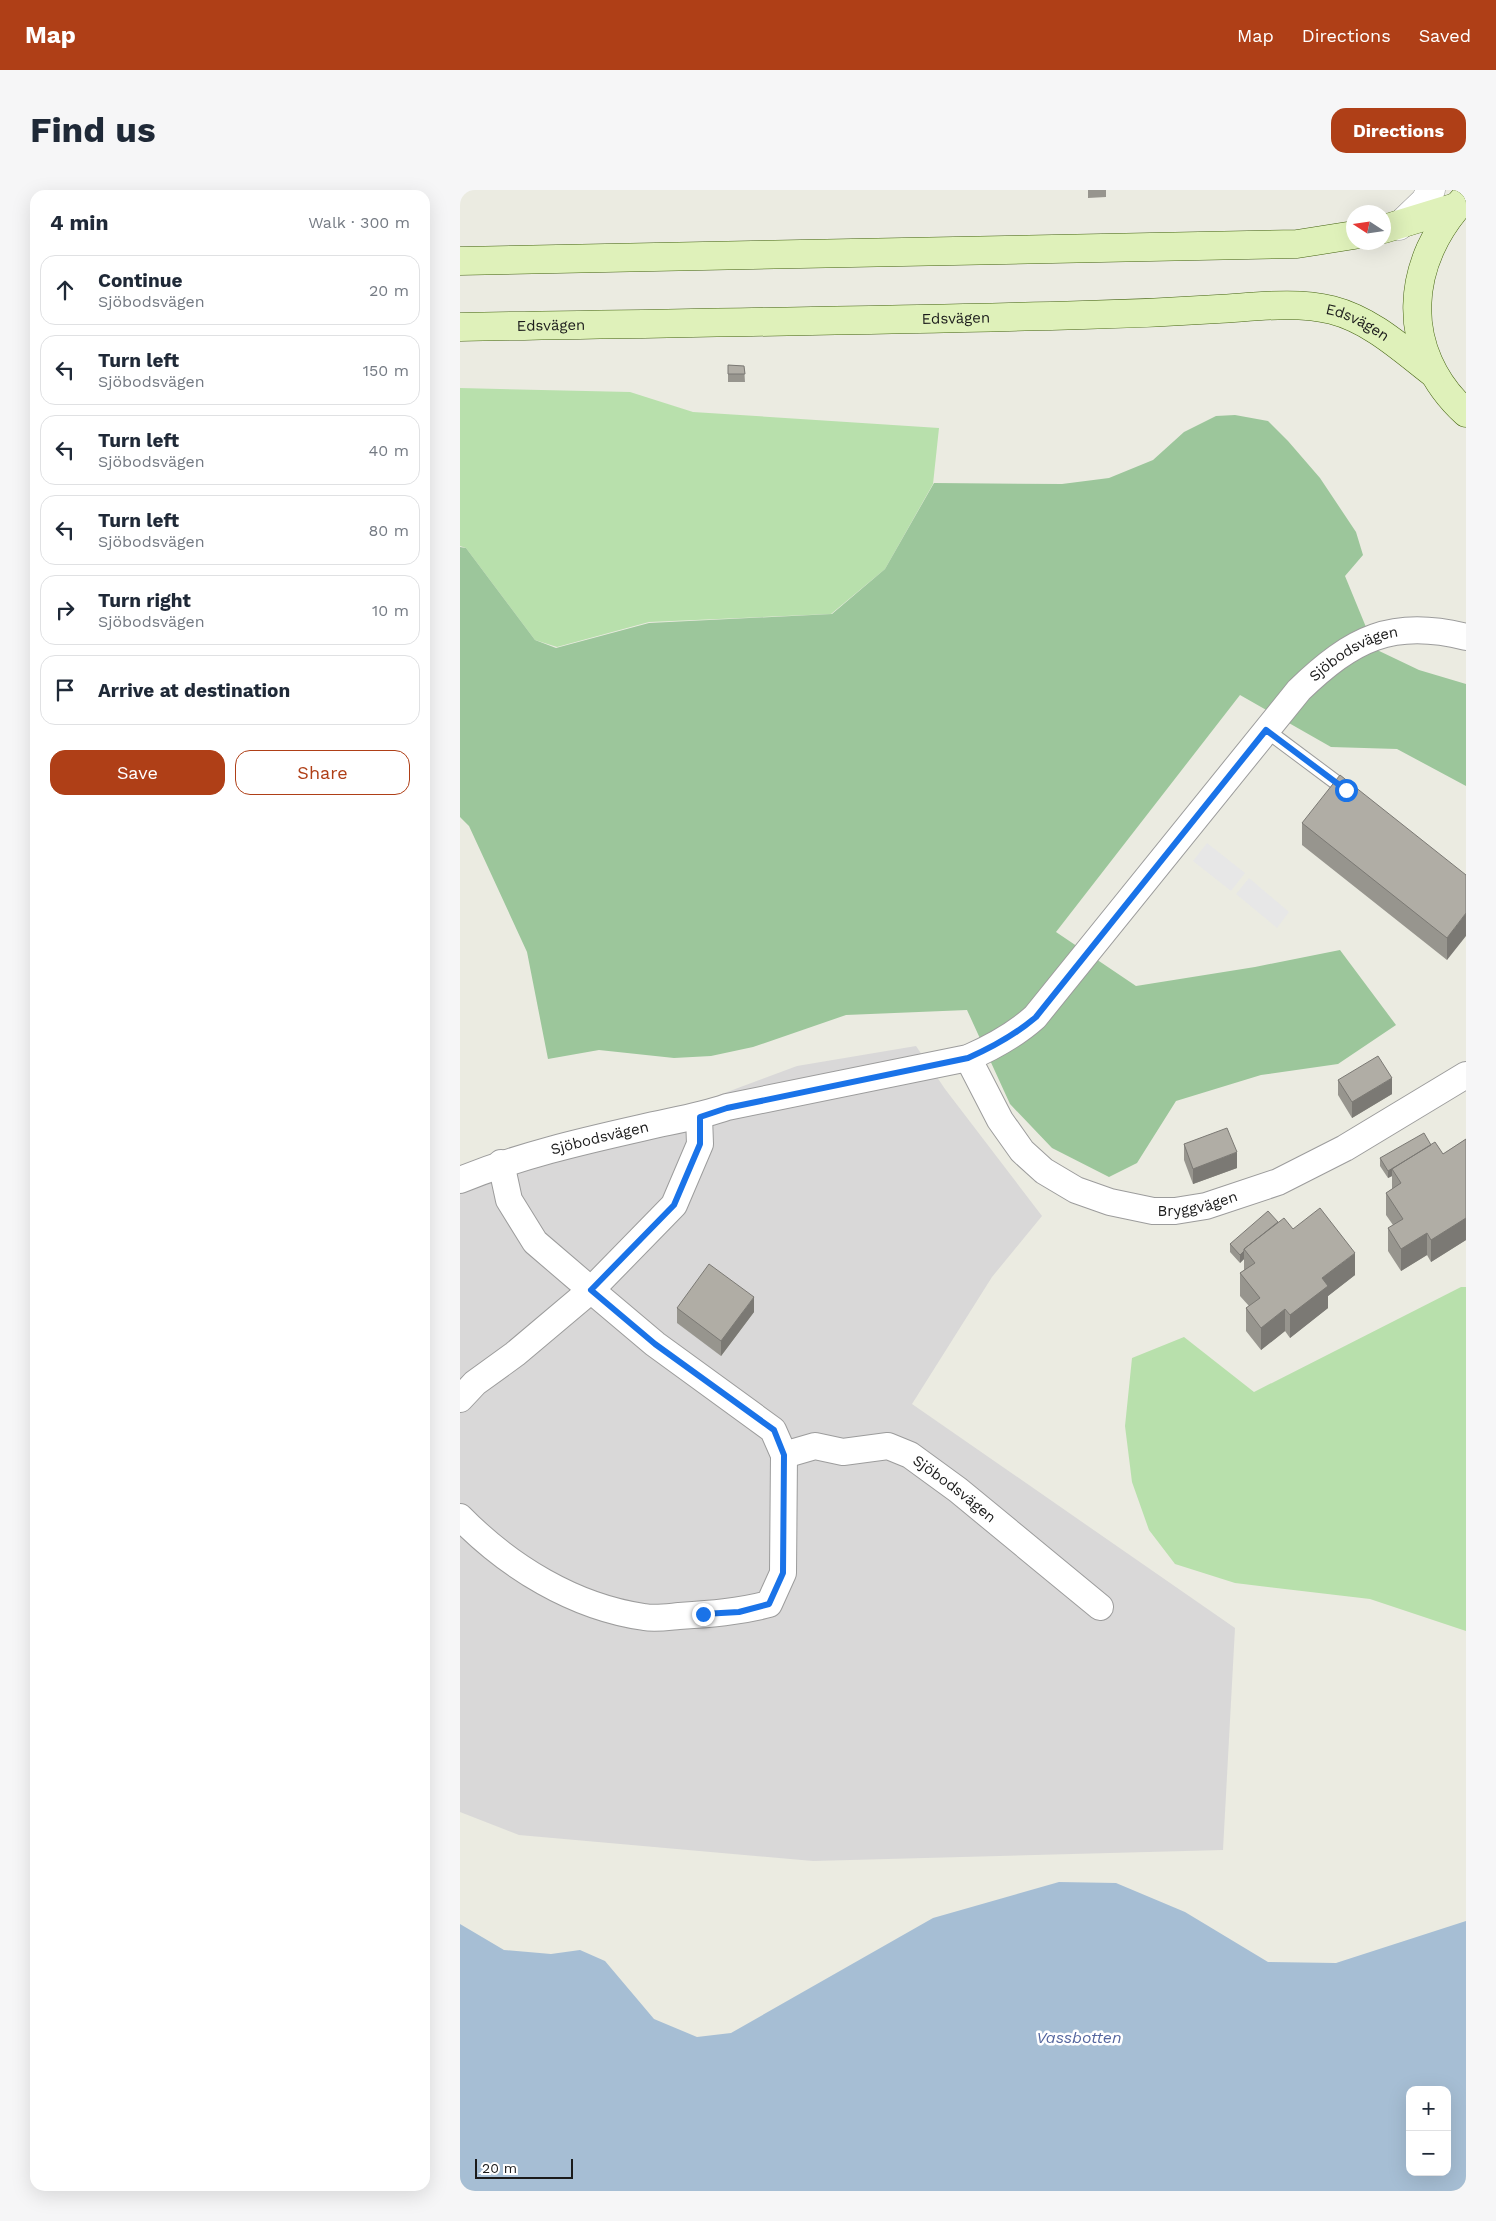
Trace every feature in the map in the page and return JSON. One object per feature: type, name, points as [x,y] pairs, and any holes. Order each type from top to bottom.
[{"type":"main road","points":[[1391,227],[1463,197]]},
{"type":"main road","points":[[1463,197],[1431,243],[1419,286],[1417,308],[1424,352],[1433,373],[1444,390],[1466,413]]},
{"type":"main road","points":[[460,261],[1296,244],[1346,236]]},
{"type":"main road","name":"Edsvägen","points":[[460,327],[1042,316],[1157,313],[1273,306],[1310,307],[1332,310],[1356,319],[1384,335],[1433,373]]},
{"type":"street","points":[[1391,227],[1425,201],[1432,190]]},
{"type":"street","name":"Sjöbodsvägen","points":[[460,1180],[501,1164],[574,1143],[654,1124],[700,1117],[727,1108],[968,1058],[1011,1036],[1036,1017],[1298,690],[1328,662],[1354,644],[1386,634],[1419,630],[1447,632],[1466,637]]},
{"type":"street","name":"Bryggvägen","points":[[968,1058],[1000,1120],[1022,1151],[1044,1171],[1076,1190],[1110,1202],[1153,1211],[1175,1212],[1206,1206],[1278,1182],[1345,1148],[1466,1075]]},
{"type":"street","points":[[460,1399],[475,1383],[515,1354],[591,1290],[674,1205],[700,1144],[700,1117]]},
{"type":"street","points":[[460,1517],[483,1540],[554,1588],[599,1607],[646,1618],[739,1612],[769,1604],[783,1573],[784,1455],[774,1430],[655,1344],[535,1242],[509,1200],[501,1164]]},
{"type":"street","name":"Sjöbodsvägen","points":[[784,1455],[815,1446],[844,1452],[888,1446],[910,1455],[958,1490],[1100,1607]]},
{"type":"lane","points":[[1266,730],[1361,802]]},
{"type":"shaded area","points":[[1207,843],[1245,873],[1231,891],[1193,861]]},
{"type":"shaded area","points":[[1249,878],[1289,912],[1277,928],[1236,894]]},
{"type":"shaded area","points":[[916,1046],[945,1089],[1042,1216],[992,1277],[912,1404],[1235,1628],[1223,1850],[813,1861],[519,1835],[460,1812],[460,1192],[797,1066]]},
{"type":"green space","points":[[460,388],[630,392],[693,412],[939,428],[933,484],[885,569],[831,614],[649,622],[557,647],[535,640],[466,548],[460,546]]},
{"type":"green space","points":[[1235,415],[1268,421],[1320,478],[1356,532],[1363,555],[1345,576],[1375,649],[1419,670],[1466,684],[1466,786],[1397,749],[1331,747],[1240,695],[1056,932],[1136,986],[1255,967],[1340,950],[1396,1025],[1338,1064],[1261,1075],[1176,1101],[1137,1163],[1109,1177],[1052,1148],[1010,1104],[967,1010],[846,1015],[753,1047],[711,1056],[674,1058],[599,1050],[548,1059],[527,952],[469,826],[460,817],[460,547],[466,548],[535,640],[556,648],[649,623],[832,614],[885,569],[934,483],[1062,484],[1109,478],[1153,460],[1184,432],[1216,416]]},
{"type":"green space","points":[[1461,1287],[1466,1287],[1466,1631],[1370,1599],[1235,1583],[1175,1564],[1149,1530],[1132,1482],[1125,1426],[1132,1358],[1184,1337],[1254,1392]]},
{"type":"water","name":"Vassbotten","points":[[1059,1882],[1116,1883],[1185,1912],[1268,1962],[1336,1963],[1466,1921],[1466,2191],[460,2191],[460,1924],[504,1950],[551,1954],[580,1950],[605,1961],[654,2019],[697,2037],[731,2033],[933,1918]]},
{"type":"building","points":[[728,365],[744,366],[745,374],[728,374]]},
{"type":"building","points":[[1340,775],[1466,875],[1466,913],[1447,938],[1302,823]]},
{"type":"building","points":[[1378,1056],[1392,1078],[1352,1102],[1338,1080]]},
{"type":"building","points":[[1227,1128],[1237,1152],[1193,1169],[1184,1144]]},
{"type":"building","points":[[1424,1133],[1431,1145],[1388,1171],[1380,1158]]},
{"type":"building","points":[[1466,1139],[1466,1218],[1431,1240],[1427,1233],[1401,1249],[1388,1228],[1403,1219],[1386,1193],[1401,1183],[1392,1169],[1435,1142],[1443,1154]]},
{"type":"building","points":[[1320,1208],[1355,1253],[1322,1278],[1328,1286],[1290,1315],[1285,1309],[1261,1328],[1246,1308],[1260,1298],[1240,1273],[1255,1263],[1244,1249],[1284,1218],[1293,1229]]},
{"type":"building","points":[[1268,1211],[1278,1222],[1244,1249],[1240,1255],[1230,1244]]},
{"type":"building","points":[[709,1264],[754,1297],[721,1341],[677,1308]]},
{"type":"route","points":[[703,1614],[739,1612],[769,1604],[783,1573],[784,1455],[774,1430],[655,1344],[591,1290],[674,1205],[700,1144],[700,1117],[727,1108],[968,1058],[996,1046],[1019,1032],[1036,1017],[1266,730],[1346,790]]}]
